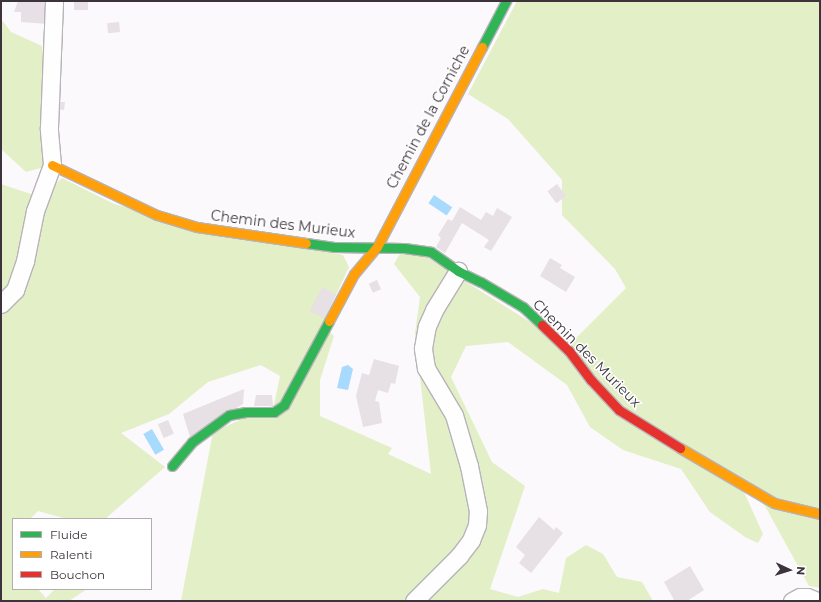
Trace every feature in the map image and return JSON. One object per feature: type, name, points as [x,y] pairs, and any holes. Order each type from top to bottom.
[{"type":"street","points":[[1,304],[15,290],[25,261],[35,212],[52,165],[50,127],[54,1]]},
{"type":"street","name":"Chemin de la Corniche","points":[[172,466],[192,442],[229,415],[246,412],[274,412],[282,408],[354,274],[377,247],[506,1]]},
{"type":"street","name":"Chemin des Murieux","points":[[52,165],[133,205],[163,217],[197,227],[334,247],[404,248],[431,252],[458,271],[482,282],[523,308],[569,351],[591,380],[619,410],[642,426],[774,503],[820,514]]},
{"type":"street","points":[[414,601],[459,556],[471,540],[477,525],[478,511],[469,466],[454,415],[426,368],[423,348],[427,326],[434,310],[458,271]]},
{"type":"street","points":[[792,601],[800,597],[807,596],[817,601]]},
{"type":"green space","points":[[517,1],[820,1],[820,588],[809,586],[765,506],[738,479],[763,534],[758,543],[745,537],[710,512],[681,469],[623,450],[590,427],[567,385],[508,342],[466,346],[451,377],[492,462],[525,486],[490,589],[518,597],[543,589],[559,593],[566,558],[586,545],[603,554],[617,577],[642,582],[653,601],[413,601],[408,596],[403,601],[181,601],[213,432],[274,405],[280,376],[261,365],[208,382],[169,414],[121,433],[165,467],[106,518],[63,518],[38,511],[31,518],[12,518],[12,590],[39,590],[46,598],[54,590],[86,590],[69,601],[1,601],[1,314],[16,297],[47,192],[62,178],[114,204],[343,255],[349,267],[322,325],[334,336],[320,380],[320,416],[392,448],[388,454],[431,474],[415,333],[420,297],[394,264],[401,252],[420,253],[568,346],[626,288],[615,269],[562,215],[562,180],[508,119],[468,94]]},
{"type":"green space","points":[[1,19],[11,32],[42,46],[45,66],[44,167],[26,172],[1,149]]},
{"type":"green space","points":[[1,184],[37,196],[8,290],[1,299]]},
{"type":"water","points":[[434,195],[452,207],[447,216],[428,203]]},
{"type":"water","points":[[348,365],[353,369],[348,390],[337,388],[342,367]]},
{"type":"water","points":[[152,429],[164,450],[155,455],[143,434]]},
{"type":"building","points":[[18,1],[48,1],[48,24],[21,22],[21,12],[14,12]]},
{"type":"building","points":[[74,1],[88,1],[88,10],[74,10]]},
{"type":"building","points":[[119,22],[120,32],[108,33],[107,23]]},
{"type":"building","points":[[58,102],[65,102],[64,110],[57,109]]},
{"type":"building","points":[[557,184],[566,196],[556,203],[547,191]]},
{"type":"building","points":[[460,207],[481,220],[486,212],[493,216],[497,208],[512,217],[491,251],[484,247],[489,240],[462,223],[445,253],[436,247],[441,238],[438,235],[448,219],[452,221]]},
{"type":"building","points":[[550,258],[562,265],[560,268],[575,277],[566,292],[540,276]]},
{"type":"building","points":[[377,280],[381,289],[373,293],[369,284]]},
{"type":"building","points":[[322,287],[336,294],[324,318],[310,311]]},
{"type":"building","points":[[374,359],[399,366],[395,384],[391,383],[388,393],[378,390],[375,401],[379,402],[382,423],[363,427],[356,396],[362,373],[369,375]]},
{"type":"building","points":[[244,389],[243,404],[190,437],[183,414]]},
{"type":"building","points":[[256,395],[272,395],[273,406],[254,406]]},
{"type":"building","points":[[168,420],[174,434],[164,438],[158,424]]},
{"type":"building","points":[[539,517],[554,530],[556,527],[563,533],[531,573],[519,563],[525,555],[516,547]]},
{"type":"building","points":[[690,566],[704,590],[687,601],[672,601],[674,600],[664,582]]},
{"type":"traffic: fast","points":[[482,47],[506,1]]},
{"type":"traffic: fast","points":[[306,243],[334,247],[404,248],[431,252],[458,271],[481,282],[523,307],[542,325]]},
{"type":"traffic: fast","points":[[172,466],[192,442],[229,415],[246,412],[274,412],[284,405],[329,321]]},
{"type":"traffic: slow","points":[[329,321],[354,274],[377,247],[482,47]]},
{"type":"traffic: slow","points":[[52,165],[157,215],[197,227],[306,243]]},
{"type":"traffic: slow","points":[[680,448],[774,503],[820,514]]},
{"type":"traffic: jam","points":[[542,325],[569,351],[591,380],[619,410],[680,448]]}]
